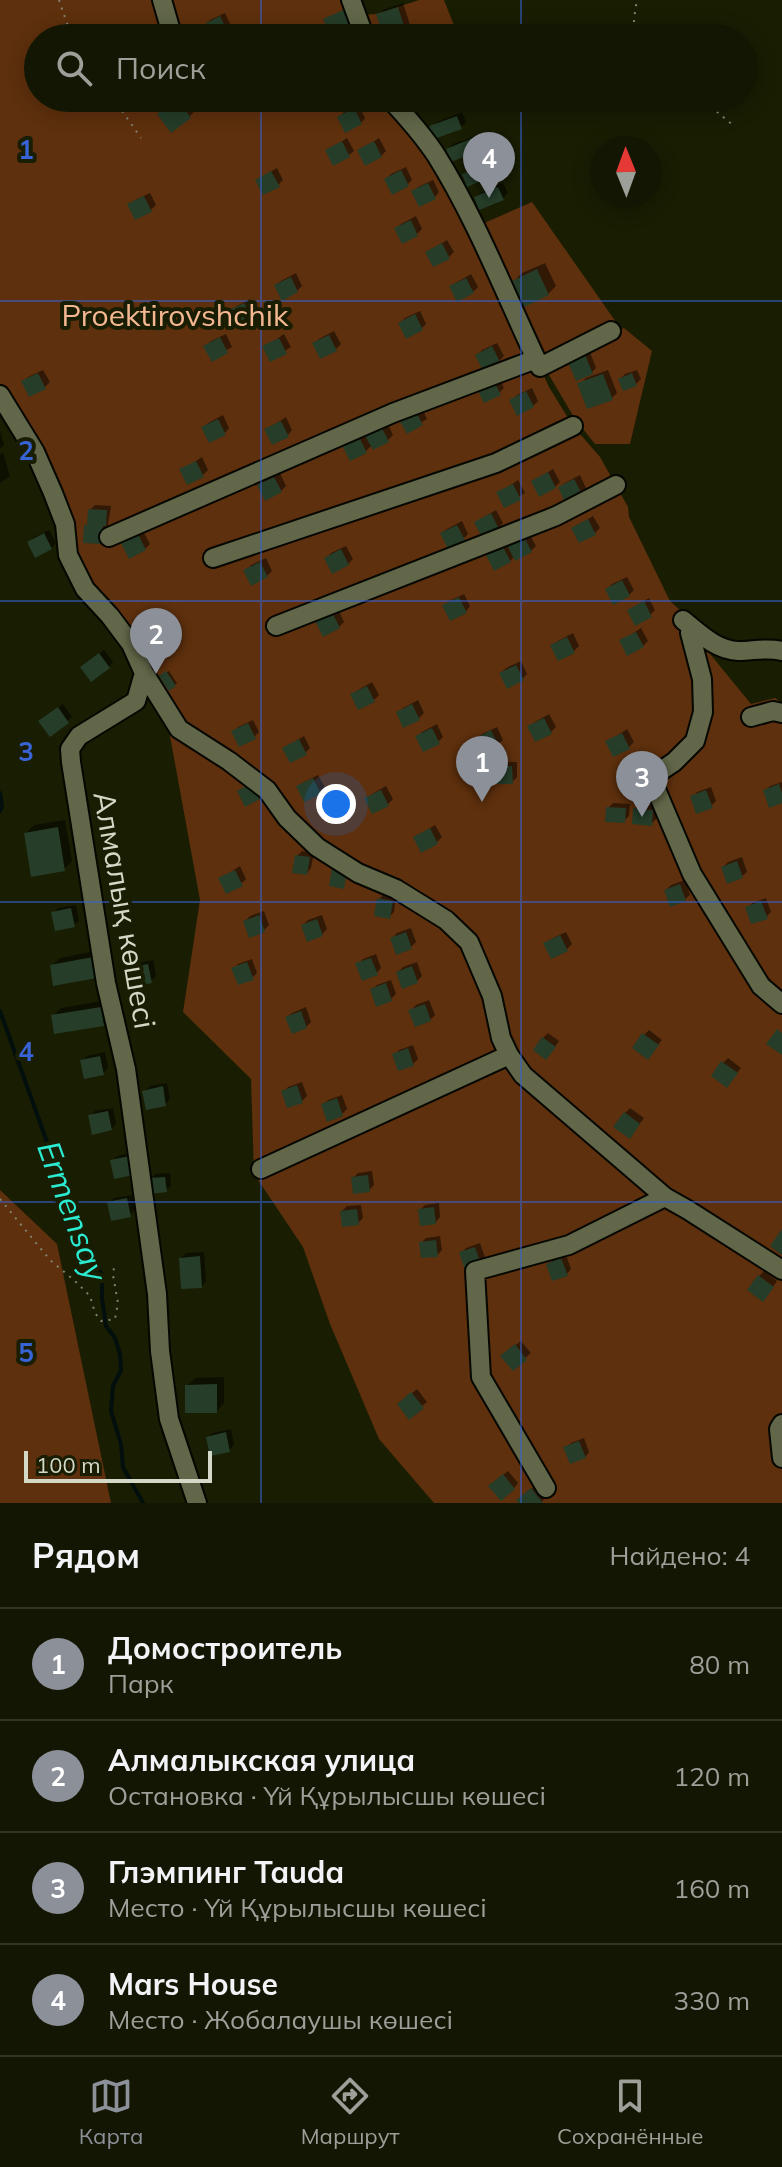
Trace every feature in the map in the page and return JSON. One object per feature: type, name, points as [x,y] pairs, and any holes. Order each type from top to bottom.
[{"type":"street","points":[[162,0],[169,24]]},
{"type":"street","points":[[351,0],[360,24]]},
{"type":"street","points":[[401,112],[436,156],[485,246],[538,363]]},
{"type":"street","points":[[109,537],[393,413],[538,363],[611,331]]},
{"type":"street","points":[[0,395],[35,452],[53,493],[65,524],[68,555],[85,589],[131,644],[144,673],[179,729],[267,790],[287,818],[317,847],[358,873],[396,889],[446,920],[469,942],[492,996],[501,1038],[523,1075],[665,1197],[782,1270]]},
{"type":"street","points":[[213,558],[496,463],[573,426]]},
{"type":"street","points":[[276,626],[556,516],[616,485]]},
{"type":"street","points":[[782,651],[722,648],[686,626],[702,679],[703,712],[695,741],[674,762],[656,774],[655,787],[692,874],[761,986],[782,1004]]},
{"type":"street","name":"Алмалық көшесі","points":[[144,673],[136,701],[79,736],[70,749],[106,983],[126,1069],[157,1294],[160,1351],[169,1419],[197,1503]]},
{"type":"street","points":[[751,717],[773,711],[782,713]]},
{"type":"street","points":[[261,1169],[509,1055]]},
{"type":"street","points":[[546,1488],[481,1377],[475,1271],[569,1245],[665,1197]]},
{"type":"street","points":[[782,1424],[779,1429],[782,1458]]},
{"type":"path","points":[[59,0],[67,24]]},
{"type":"path","points":[[634,24],[637,0]]},
{"type":"path","points":[[123,112],[141,138]]},
{"type":"path","points":[[717,112],[734,126]]},
{"type":"path","points":[[0,1199],[50,1260],[90,1296],[101,1321],[115,1319],[118,1303],[114,1267]]},
{"type":"green space","name":"Proektirovshchik","points":[[0,0],[351,0],[360,24],[24,24],[24,112],[398,112],[475,227],[532,202],[616,322],[536,359],[549,387],[573,426],[600,457],[628,507],[629,517],[670,601],[693,622],[706,649],[751,704],[775,698],[782,703],[782,1503],[434,1503],[379,1439],[330,1324],[303,1247],[254,1174],[251,1079],[183,1012],[200,900],[159,676],[85,589],[65,524],[0,395]]},
{"type":"green space","points":[[419,0],[444,0],[453,24],[368,24],[364,15]]},
{"type":"green space","points":[[624,328],[652,351],[630,444],[595,444],[575,419],[546,367]]},
{"type":"green space","points":[[0,1190],[57,1244],[111,1503],[0,1503]]},
{"type":"building","points":[[398,7],[403,24],[379,24],[376,14]]},
{"type":"building","points":[[348,8],[355,24],[325,24],[323,19]]},
{"type":"building","points":[[220,16],[224,24],[205,24]]},
{"type":"building","points":[[187,112],[191,118],[171,133],[157,114]]},
{"type":"building","points":[[346,112],[356,112],[362,124],[345,133],[337,117]]},
{"type":"building","points":[[457,116],[462,129],[434,139],[429,126]]},
{"type":"building","points":[[473,138],[478,151],[451,162],[446,149]]},
{"type":"building","points":[[342,141],[350,157],[333,166],[325,150]]},
{"type":"building","points":[[374,141],[382,157],[365,166],[357,150]]},
{"type":"building","points":[[486,164],[492,176],[467,187],[462,174]]},
{"type":"building","points":[[401,170],[409,186],[392,195],[384,179]]},
{"type":"building","points":[[271,171],[280,187],[263,195],[255,180]]},
{"type":"building","points":[[428,183],[436,199],[419,207],[411,191]]},
{"type":"building","points":[[498,187],[504,200],[479,210],[474,197]]},
{"type":"building","points":[[144,196],[152,212],[135,220],[127,204]]},
{"type":"building","points":[[411,220],[418,236],[402,244],[394,228]]},
{"type":"building","points":[[442,243],[450,259],[433,267],[425,252]]},
{"type":"building","points":[[537,269],[549,295],[524,307],[512,281]]},
{"type":"building","points":[[291,277],[298,292],[282,301],[274,285]]},
{"type":"building","points":[[466,278],[474,293],[457,302],[449,286]]},
{"type":"building","points":[[244,303],[252,318],[235,327],[227,311]]},
{"type":"building","points":[[151,309],[165,314],[159,331],[145,326]]},
{"type":"building","points":[[415,314],[423,330],[406,339],[398,323]]},
{"type":"building","points":[[329,335],[337,351],[320,359],[312,343]]},
{"type":"building","points":[[220,337],[228,353],[212,362],[203,346]]},
{"type":"building","points":[[279,338],[287,354],[270,362],[262,346]]},
{"type":"building","points":[[492,346],[500,362],[483,371],[475,355]]},
{"type":"building","points":[[583,350],[593,374],[576,381],[566,357]]},
{"type":"building","points":[[38,373],[46,389],[29,397],[21,381]]},
{"type":"building","points":[[632,373],[637,386],[623,391],[618,379]]},
{"type":"building","points":[[603,374],[613,400],[587,409],[577,383]]},
{"type":"building","points":[[493,379],[501,395],[484,403],[476,387]]},
{"type":"building","points":[[526,391],[534,407],[517,416],[509,400]]},
{"type":"building","points":[[415,410],[423,425],[407,434],[398,418]]},
{"type":"building","points":[[218,419],[226,435],[209,443],[201,427]]},
{"type":"building","points":[[281,421],[289,437],[272,445],[264,429]]},
{"type":"building","points":[[381,426],[389,442],[373,450],[364,434]]},
{"type":"building","points":[[359,437],[367,453],[350,461],[342,445]]},
{"type":"building","points":[[196,461],[204,477],[187,485],[179,469]]},
{"type":"building","points":[[548,472],[556,488],[539,497],[531,481]]},
{"type":"building","points":[[274,477],[282,492],[265,501],[257,485]]},
{"type":"building","points":[[574,479],[582,494],[565,503],[558,487]]},
{"type":"building","points":[[513,484],[521,500],[504,508],[496,492]]},
{"type":"building","points":[[88,509],[107,510],[102,544],[83,543]]},
{"type":"building","points":[[491,513],[499,529],[482,538],[474,522]]},
{"type":"building","points":[[588,519],[596,535],[579,543],[571,528]]},
{"type":"building","points":[[457,525],[465,540],[448,549],[440,533]]},
{"type":"building","points":[[44,533],[52,549],[35,558],[27,542]]},
{"type":"building","points":[[138,534],[146,550],[129,559],[121,543]]},
{"type":"building","points":[[524,537],[532,552],[515,561],[507,545]]},
{"type":"building","points":[[503,547],[511,562],[494,571],[486,555]]},
{"type":"building","points":[[341,549],[349,565],[332,574],[324,558]]},
{"type":"building","points":[[260,562],[268,577],[251,586],[243,570]]},
{"type":"building","points":[[622,580],[630,596],[613,605],[605,589]]},
{"type":"building","points":[[459,597],[467,613],[450,621],[442,605]]},
{"type":"building","points":[[644,601],[652,617],[635,626],[627,610]]},
{"type":"building","points":[[332,612],[340,628],[323,637],[315,621]]},
{"type":"building","points":[[636,632],[644,647],[627,656],[619,640]]},
{"type":"building","points":[[567,637],[575,653],[558,661],[550,645]]},
{"type":"building","points":[[99,653],[110,668],[91,682],[80,667]]},
{"type":"building","points":[[516,665],[524,680],[507,689],[499,673]]},
{"type":"building","points":[[166,671],[176,686],[169,691],[159,676]]},
{"type":"building","points":[[367,686],[375,702],[358,710],[350,694]]},
{"type":"building","points":[[412,704],[420,720],[403,728],[396,712]]},
{"type":"building","points":[[58,707],[69,723],[50,737],[38,721]]},
{"type":"building","points":[[544,718],[552,734],[535,742],[527,726]]},
{"type":"building","points":[[248,723],[256,739],[239,747],[231,731]]},
{"type":"building","points":[[432,728],[440,744],[423,752],[415,736]]},
{"type":"building","points":[[491,730],[499,746],[482,754],[474,739]]},
{"type":"building","points":[[622,733],[630,749],[613,757],[605,741]]},
{"type":"building","points":[[299,739],[307,755],[290,763],[282,748]]},
{"type":"building","points":[[492,766],[512,766],[513,784],[493,784]]},
{"type":"building","points":[[313,778],[321,794],[304,802],[296,786]]},
{"type":"building","points":[[253,782],[262,798],[245,807],[237,791]]},
{"type":"building","points":[[779,784],[782,803],[769,808],[763,790]]},
{"type":"building","points":[[381,790],[389,806],[372,814],[364,798]]},
{"type":"building","points":[[706,790],[713,808],[696,814],[690,796]]},
{"type":"building","points":[[606,807],[626,808],[625,823],[605,822]]},
{"type":"building","points":[[633,808],[653,810],[652,826],[632,824]]},
{"type":"building","points":[[58,827],[65,871],[31,877],[24,833]]},
{"type":"building","points":[[430,828],[438,844],[421,853],[413,837]]},
{"type":"building","points":[[295,855],[310,857],[307,875],[292,873]]},
{"type":"building","points":[[737,861],[743,878],[727,884],[721,867]]},
{"type":"building","points":[[332,868],[347,871],[344,889],[329,886]]},
{"type":"building","points":[[235,870],[243,886],[226,894],[218,878]]},
{"type":"building","points":[[680,884],[686,901],[670,907],[664,890]]},
{"type":"building","points":[[377,898],[393,901],[390,919],[374,916]]},
{"type":"building","points":[[761,901],[768,919],[751,924],[745,907]]},
{"type":"building","points":[[71,908],[75,927],[55,931],[51,912]]},
{"type":"building","points":[[259,915],[265,932],[249,938],[243,921]]},
{"type":"building","points":[[317,919],[323,936],[307,942],[301,925]]},
{"type":"building","points":[[406,932],[412,949],[396,955],[390,938]]},
{"type":"building","points":[[560,935],[568,951],[551,959],[543,943]]},
{"type":"building","points":[[93,957],[97,978],[53,986],[50,965]]},
{"type":"building","points":[[371,958],[378,975],[362,981],[355,963]]},
{"type":"building","points":[[247,962],[254,980],[238,985],[231,968]]},
{"type":"building","points":[[148,964],[152,983],[132,987],[128,968]]},
{"type":"building","points":[[412,966],[418,983],[402,989],[396,972]]},
{"type":"building","points":[[386,983],[392,1001],[376,1007],[370,989]]},
{"type":"building","points":[[425,1004],[431,1021],[415,1027],[408,1010]]},
{"type":"building","points":[[101,1007],[104,1026],[54,1034],[51,1015]]},
{"type":"building","points":[[301,1011],[307,1028],[292,1034],[285,1017]]},
{"type":"building","points":[[777,1029],[782,1033],[782,1055],[766,1044]]},
{"type":"building","points":[[642,1033],[659,1045],[648,1060],[632,1048]]},
{"type":"building","points":[[542,1037],[556,1047],[546,1060],[533,1050]]},
{"type":"building","points":[[408,1048],[414,1066],[398,1071],[392,1054]]},
{"type":"building","points":[[100,1056],[104,1075],[84,1079],[80,1060]]},
{"type":"building","points":[[721,1061],[738,1073],[727,1088],[711,1076]]},
{"type":"building","points":[[297,1085],[303,1103],[287,1108],[281,1091]]},
{"type":"building","points":[[163,1086],[166,1106],[146,1110],[142,1091]]},
{"type":"building","points":[[337,1098],[343,1116],[327,1122],[321,1104]]},
{"type":"building","points":[[108,1111],[112,1130],[92,1135],[88,1115]]},
{"type":"building","points":[[624,1112],[640,1124],[630,1139],[613,1127]]},
{"type":"building","points":[[130,1156],[134,1175],[114,1179],[110,1160]]},
{"type":"building","points":[[368,1175],[370,1192],[353,1194],[351,1177]]},
{"type":"building","points":[[165,1177],[167,1192],[150,1194],[148,1178]]},
{"type":"building","points":[[127,1198],[131,1217],[111,1221],[107,1202]]},
{"type":"building","points":[[434,1207],[436,1224],[420,1226],[418,1209]]},
{"type":"building","points":[[357,1209],[359,1225],[342,1227],[340,1211]]},
{"type":"building","points":[[782,1229],[782,1255],[770,1246]]},
{"type":"building","points":[[436,1240],[438,1257],[421,1258],[419,1242]]},
{"type":"building","points":[[475,1247],[481,1264],[465,1270],[459,1252]]},
{"type":"building","points":[[200,1256],[202,1288],[181,1289],[179,1258]]},
{"type":"building","points":[[561,1258],[568,1276],[552,1281],[546,1264]]},
{"type":"building","points":[[758,1275],[774,1287],[763,1302],[747,1290]]},
{"type":"building","points":[[515,1344],[527,1360],[513,1371],[500,1356]]},
{"type":"building","points":[[217,1384],[217,1413],[185,1413],[185,1385]]},
{"type":"building","points":[[411,1392],[424,1408],[409,1420],[397,1404]]},
{"type":"building","points":[[226,1432],[230,1452],[210,1456],[206,1437]]},
{"type":"building","points":[[579,1441],[586,1458],[570,1464],[563,1447]]},
{"type":"building","points":[[503,1474],[515,1489],[501,1501],[488,1486]]},
{"type":"building","points":[[531,1488],[543,1503],[519,1503],[516,1500]]},
{"type":"waterway","name":"Ermensay","points":[[0,793],[0,811]]},
{"type":"waterway","name":"Ermensay","points":[[0,1011],[89,1259],[102,1274],[106,1326],[115,1338],[120,1354],[121,1370],[113,1386],[111,1411],[121,1444],[123,1467],[143,1503]]},
{"type":"place","name":"Mars House","points":[[489,198]]},
{"type":"place","name":"Алмалыкская улица","points":[[156,674]]},
{"type":"place","name":"Домостроитель","points":[[482,802]]},
{"type":"place","name":"Глэмпинг Tauda","points":[[642,817]]}]
